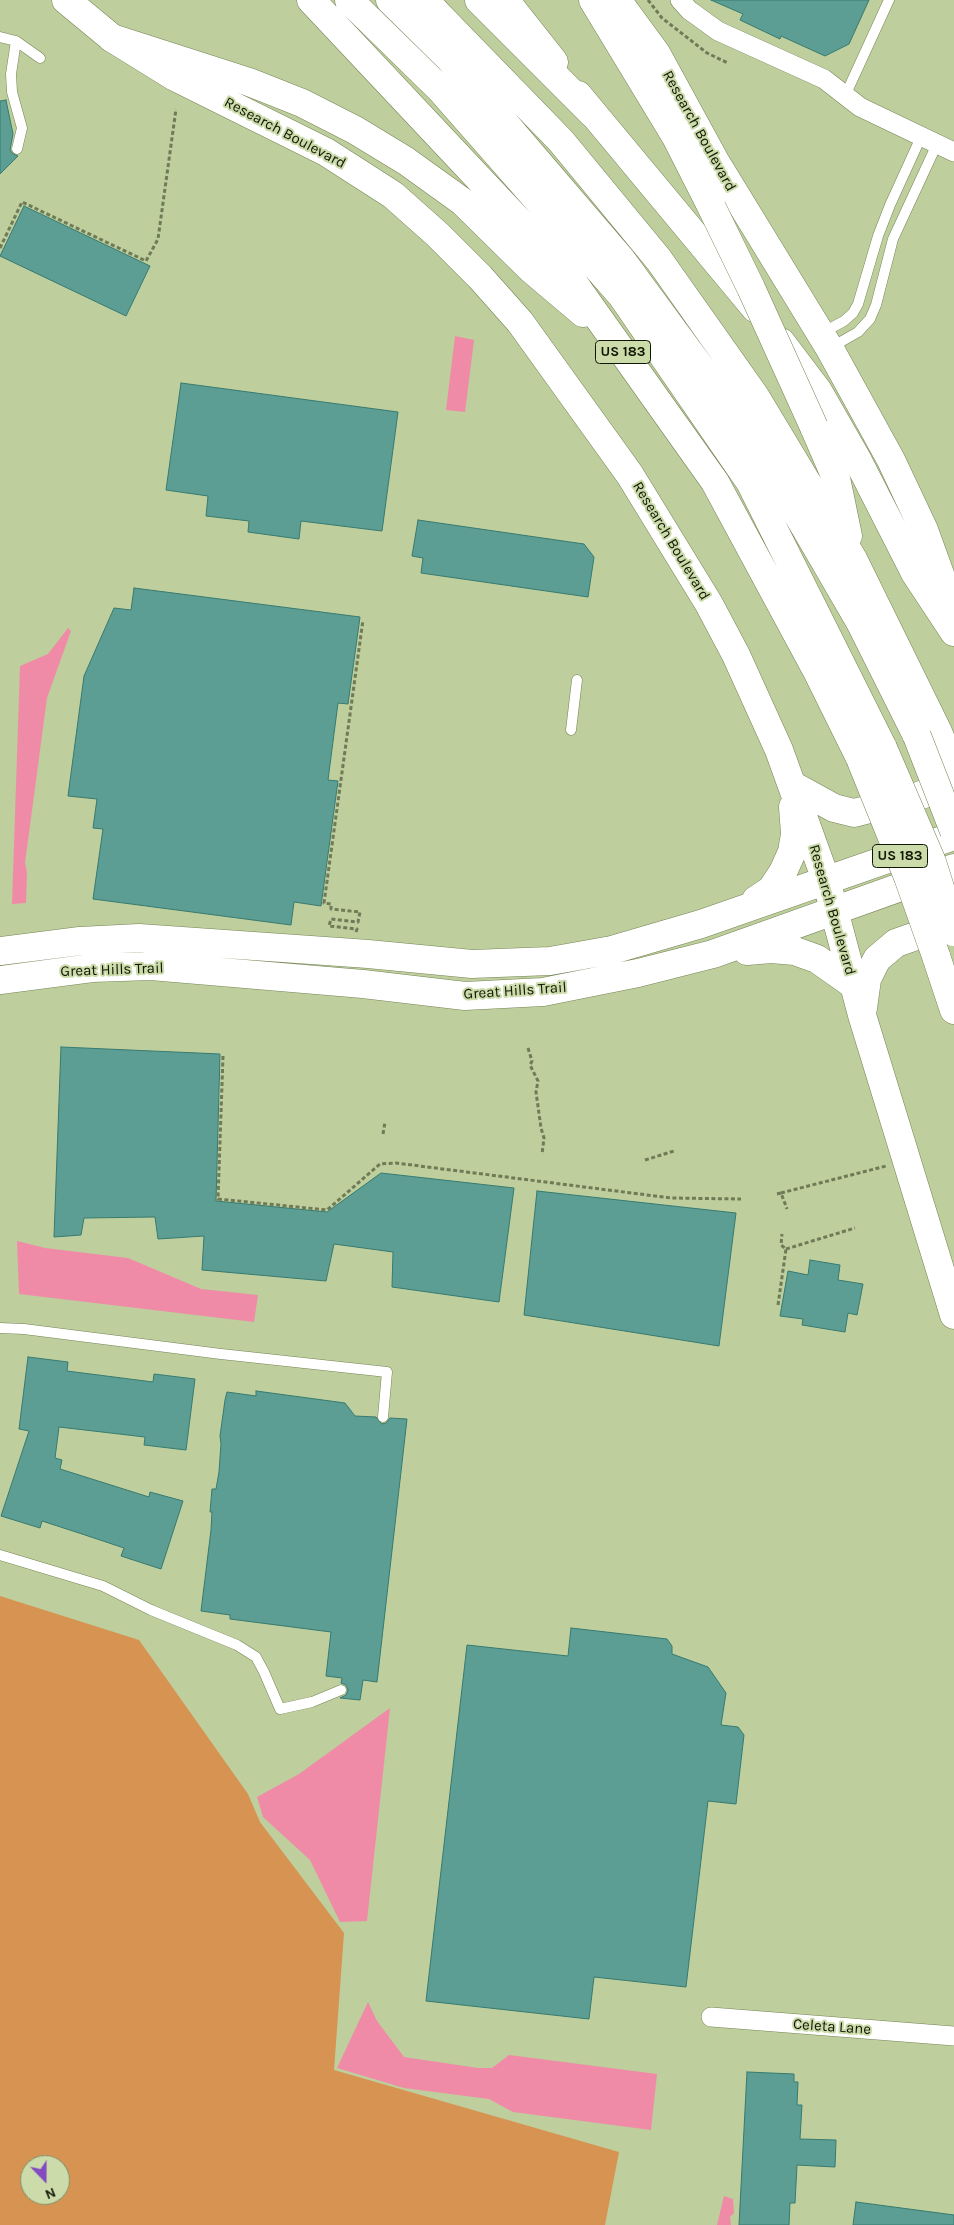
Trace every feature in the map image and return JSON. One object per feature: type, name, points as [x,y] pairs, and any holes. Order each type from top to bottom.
[{"type":"main road","name":"Research Boulevard","points":[[66,0],[112,38],[175,77],[326,152],[393,195],[438,235],[480,277],[520,322],[630,475],[709,604],[736,655],[779,750],[826,880],[862,1015],[954,1315]]},
{"type":"main road","name":"US 183","points":[[311,0],[563,268],[716,482],[818,671],[872,753],[908,877],[954,1010]]},
{"type":"main road","points":[[349,0],[441,90],[622,296],[750,482],[872,753],[932,862],[954,932]]},
{"type":"main road","points":[[390,0],[449,58],[621,259],[756,443],[927,734],[954,772]]},
{"type":"main road","points":[[424,0],[561,141],[658,260],[755,396],[853,559],[927,734],[954,831]]},
{"type":"main road","points":[[479,0],[593,114]]},
{"type":"main road","points":[[505,0],[593,114],[754,306],[818,391],[858,461],[915,573],[954,632]]},
{"type":"main road","points":[[594,0],[676,137],[751,288],[836,478],[853,559]]},
{"type":"main road","name":"Research Boulevard","points":[[617,0],[656,54],[714,161],[825,341],[909,494],[954,611]]},
{"type":"main road","points":[[112,38],[249,82],[302,103],[355,130],[406,161],[463,202],[531,269],[616,341]]},
{"type":"main road","points":[[792,785],[834,808],[854,813],[913,798],[954,783]]},
{"type":"main road","points":[[747,907],[771,890],[783,872],[792,852],[795,834],[792,785]]},
{"type":"main road","name":"Great Hills Trail","points":[[0,980],[92,968],[364,962],[472,964],[550,961],[612,950],[701,924],[954,836]]},
{"type":"main road","name":"Great Hills Trail","points":[[0,951],[80,941],[139,938],[364,962],[465,996],[543,992],[638,973],[713,954],[954,868]]},
{"type":"main road","points":[[862,1015],[867,979],[877,959],[896,944],[954,922]]},
{"type":"main road","points":[[713,954],[771,949],[795,950],[817,959],[854,985]]},
{"type":"street","points":[[680,0],[688,10],[718,31],[824,79],[860,107],[937,144]]},
{"type":"street","name":"Celeta Lane","points":[[710,2017],[954,2036]]},
{"type":"lane","points":[[845,96],[889,0]]},
{"type":"lane","points":[[0,37],[16,41],[40,58]]},
{"type":"lane","points":[[16,41],[11,74],[12,92],[22,128],[17,149]]},
{"type":"lane","points":[[825,341],[858,332],[870,319],[876,305],[893,239],[937,144]]},
{"type":"lane","points":[[825,341],[853,313],[858,304],[887,213],[937,144]]},
{"type":"lane","points":[[570,730],[577,680]]},
{"type":"lane","points":[[0,1328],[24,1329],[221,1354],[387,1372],[383,1417]]},
{"type":"lane","points":[[0,1555],[103,1586],[151,1610],[238,1645],[256,1657],[280,1709],[312,1702],[341,1690]]},
{"type":"path","points":[[648,0],[662,18],[707,53],[728,63]]},
{"type":"path","points":[[0,248],[22,202],[146,262],[158,238],[176,109]]},
{"type":"path","points":[[363,620],[324,903],[331,904],[331,909],[360,912],[358,922],[330,919],[329,926],[356,929],[364,962]]},
{"type":"path","points":[[528,1048],[532,1061],[530,1065],[538,1081],[536,1092],[540,1128],[544,1138],[542,1154]]},
{"type":"path","points":[[223,1056],[218,1199],[327,1210],[380,1164],[396,1163],[671,1198],[741,1199]]},
{"type":"path","points":[[384,1134],[385,1122]]},
{"type":"path","points":[[645,1160],[674,1151]]},
{"type":"path","points":[[787,1209],[779,1193],[889,1165]]},
{"type":"path","points":[[786,1250],[855,1228]]},
{"type":"path","points":[[782,1234],[781,1245],[786,1250]]},
{"type":"path","points":[[778,1305],[786,1250]]},
{"type":"shaded area","points":[[455,336],[474,340],[465,412],[446,410]]},
{"type":"shaded area","points":[[68,628],[71,631],[47,698],[25,863],[27,872],[26,903],[12,904],[20,666],[48,654]]},
{"type":"shaded area","points":[[17,1241],[45,1248],[128,1258],[201,1289],[258,1295],[254,1322],[19,1294]]},
{"type":"shaded area","points":[[0,1596],[139,1640],[248,1794],[260,1822],[344,1933],[334,2070],[619,2152],[605,2225],[0,2225]]},
{"type":"shaded area","points":[[390,1708],[367,1921],[340,1922],[310,1860],[263,1817],[257,1797],[299,1774]]},
{"type":"shaded area","points":[[368,2002],[377,2021],[404,2057],[478,2068],[492,2068],[509,2055],[657,2074],[651,2130],[513,2112],[489,2099],[404,2088],[337,2068]]},
{"type":"shaded area","points":[[724,2196],[733,2199],[734,2213],[730,2217],[731,2225],[717,2225]]},
{"type":"building","points":[[711,0],[869,0],[849,44],[825,56],[781,36],[780,39],[740,20],[743,14]]},
{"type":"building","points":[[6,100],[13,134],[10,150],[18,156],[0,174],[0,101]]},
{"type":"building","points":[[24,206],[150,266],[126,316],[0,256]]},
{"type":"building","points":[[181,383],[398,412],[382,531],[301,521],[299,539],[248,532],[249,521],[206,516],[208,496],[166,490]]},
{"type":"building","points":[[418,520],[584,544],[594,557],[588,597],[421,573],[423,558],[412,556]]},
{"type":"building","points":[[134,588],[360,617],[348,704],[338,703],[328,780],[338,781],[321,906],[294,902],[291,925],[93,899],[103,829],[93,828],[97,799],[68,796],[84,676],[114,608],[131,610]]},
{"type":"building","points":[[61,1047],[220,1054],[216,1201],[327,1212],[381,1173],[514,1188],[499,1302],[392,1287],[393,1252],[334,1244],[326,1281],[202,1270],[204,1236],[158,1239],[155,1217],[84,1218],[81,1235],[54,1237]]},
{"type":"building","points":[[537,1191],[736,1213],[719,1346],[524,1315]]},
{"type":"building","points":[[810,1260],[840,1265],[838,1280],[863,1284],[857,1315],[848,1313],[845,1332],[802,1325],[803,1319],[780,1316],[788,1271],[808,1275]]},
{"type":"building","points":[[28,1357],[68,1362],[67,1371],[153,1382],[154,1374],[195,1379],[186,1450],[144,1445],[145,1437],[59,1427],[55,1458],[62,1460],[60,1469],[149,1497],[150,1492],[183,1501],[161,1569],[121,1556],[124,1548],[79,1533],[42,1521],[40,1528],[1,1516],[29,1431],[19,1429]]},
{"type":"building","points":[[256,1391],[345,1403],[355,1416],[376,1417],[382,1424],[386,1423],[390,1418],[407,1419],[377,1682],[363,1680],[360,1700],[340,1698],[346,1695],[348,1690],[346,1685],[341,1683],[342,1678],[326,1676],[331,1632],[230,1619],[230,1615],[201,1611],[211,1530],[212,1489],[216,1489],[219,1472],[220,1436],[227,1392],[256,1396]]},
{"type":"building","points":[[571,1628],[667,1639],[672,1646],[672,1654],[708,1667],[726,1693],[721,1725],[738,1727],[744,1735],[736,1804],[708,1801],[686,1987],[594,1977],[589,2019],[426,2001],[467,1645],[568,1656]]},
{"type":"building","points":[[747,2072],[794,2074],[794,2082],[798,2082],[797,2105],[802,2105],[800,2139],[836,2140],[835,2167],[797,2165],[795,2203],[790,2203],[789,2225],[739,2225]]},
{"type":"building","points":[[856,2202],[954,2215],[954,2225],[853,2225]]}]
